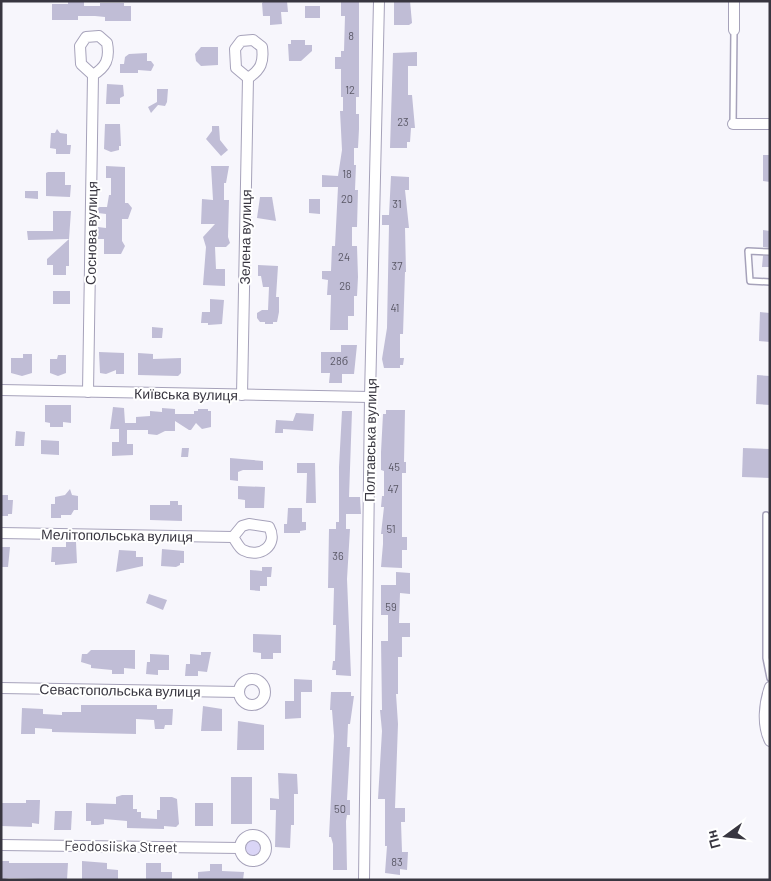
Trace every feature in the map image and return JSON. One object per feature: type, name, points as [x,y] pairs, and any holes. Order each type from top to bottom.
[{"type":"street","name":"Полтавська вулиця","points":[[364,880],[370,397],[379,1]]},
{"type":"street","points":[[734,1],[734,30]]},
{"type":"street","name":"Соснова вулиця","points":[[88,392],[93,75]]},
{"type":"street","name":"Зелена вулиця","points":[[242,395],[248,78]]},
{"type":"street","points":[[732,124],[770,124]]},
{"type":"street","name":"Київська вулиця","points":[[1,390],[370,397]]},
{"type":"street","name":"Мелітопольська вулиця","points":[[1,533],[233,537]]},
{"type":"street","points":[[770,687],[766,701],[765,726],[770,740]]},
{"type":"street","name":"Севастопольська вулиця","points":[[1,688],[239,692]]},
{"type":"street","name":"Feodosiiska Street","points":[[1,845],[240,848]]},
{"type":"lane","points":[[732,124],[734,30]]},
{"type":"lane","points":[[770,252],[748,251],[750,281],[770,282]]},
{"type":"lane","points":[[766,515],[766,658],[770,678]]},
{"type":"shaded area","points":[[253,835],[262,839],[266,848],[262,857],[253,861],[244,857],[240,848],[244,839]]},
{"type":"building","points":[[264,1],[287,1],[288,12],[281,12],[282,24],[270,25],[270,16],[263,16],[262,3]]},
{"type":"building","points":[[341,1],[359,1],[359,97],[356,97],[356,114],[359,114],[359,129],[358,148],[354,148],[354,165],[356,165],[355,190],[358,190],[357,227],[352,227],[352,246],[357,246],[358,277],[357,296],[354,296],[354,316],[348,316],[348,330],[330,330],[331,295],[327,295],[328,280],[322,279],[322,271],[331,271],[332,246],[335,246],[338,187],[322,187],[322,175],[338,176],[342,150],[340,111],[343,111],[343,97],[341,97],[341,69],[335,69],[335,57],[341,57],[341,51],[344,51],[345,16],[341,16]]},
{"type":"building","points":[[394,1],[410,1],[412,23],[409,25],[394,25]]},
{"type":"building","points":[[68,2],[84,2],[84,6],[100,6],[100,3],[124,3],[124,6],[131,6],[131,21],[105,21],[105,17],[95,16],[78,16],[78,20],[52,20],[52,4],[68,4]]},
{"type":"building","points":[[305,6],[320,6],[320,18],[305,18]]},
{"type":"building","points":[[291,40],[305,40],[305,45],[312,45],[312,51],[301,61],[289,61],[288,44],[291,44]]},
{"type":"building","points":[[201,47],[218,47],[218,65],[201,66],[196,61],[195,54]]},
{"type":"building","points":[[417,52],[417,66],[408,66],[408,95],[412,95],[415,128],[411,128],[410,142],[407,142],[407,148],[390,148],[393,53]]},
{"type":"building","points":[[147,53],[147,61],[151,61],[154,65],[151,71],[138,70],[138,73],[120,73],[120,64],[124,64],[125,57],[129,54]]},
{"type":"building","points":[[107,84],[123,85],[124,96],[120,98],[120,104],[106,104]]},
{"type":"building","points":[[157,89],[168,89],[167,102],[165,106],[158,105],[151,113],[148,107],[157,102]]},
{"type":"building","points":[[105,124],[120,124],[121,146],[119,146],[119,150],[111,152],[104,149]]},
{"type":"building","points":[[212,126],[219,126],[220,140],[228,150],[221,156],[206,139],[212,131]]},
{"type":"building","points":[[57,129],[60,133],[67,134],[67,145],[71,145],[70,154],[56,154],[56,149],[50,148],[51,133],[55,133]]},
{"type":"building","points":[[763,155],[770,155],[770,182],[763,181]]},
{"type":"building","points":[[106,166],[125,167],[125,203],[128,203],[132,208],[128,219],[122,219],[122,241],[125,246],[121,254],[104,254],[104,239],[98,239],[98,227],[106,228],[106,214],[98,213],[98,207],[107,207],[109,195],[111,195],[111,178],[106,178]]},
{"type":"building","points":[[211,166],[229,166],[226,183],[224,183],[224,200],[229,200],[228,237],[230,243],[226,247],[215,247],[216,269],[225,269],[225,286],[203,285],[206,247],[203,237],[215,224],[201,224],[202,199],[213,200]]},
{"type":"building","points":[[65,172],[65,185],[71,185],[70,197],[46,196],[46,173]]},
{"type":"building","points":[[391,176],[409,177],[409,190],[405,190],[409,228],[405,228],[406,272],[403,334],[400,334],[400,358],[404,358],[403,365],[400,365],[400,368],[384,368],[382,359],[387,328],[389,225],[382,225],[382,215],[389,215]]},
{"type":"building","points":[[25,191],[38,191],[38,199],[25,198]]},
{"type":"building","points":[[260,197],[272,197],[276,221],[257,218]]},
{"type":"building","points":[[309,199],[320,199],[320,214],[309,213]]},
{"type":"building","points":[[53,211],[71,211],[69,239],[28,240],[27,231],[53,231]]},
{"type":"building","points":[[763,230],[770,231],[770,248],[763,247]]},
{"type":"building","points":[[69,239],[69,266],[66,266],[66,275],[53,275],[53,265],[47,265],[47,259]]},
{"type":"building","points":[[763,256],[770,256],[770,267],[762,267]]},
{"type":"building","points":[[258,265],[278,266],[276,297],[279,297],[279,312],[277,322],[273,322],[273,324],[265,324],[265,322],[260,322],[257,318],[257,313],[262,310],[268,310],[269,287],[263,287],[261,276],[258,276]]},
{"type":"building","points":[[53,291],[70,291],[70,304],[53,304]]},
{"type":"building","points":[[210,299],[224,300],[222,324],[208,325],[208,323],[201,323],[202,312],[210,312]]},
{"type":"building","points":[[760,312],[770,313],[770,342],[759,341]]},
{"type":"building","points":[[152,327],[163,328],[162,338],[152,338]]},
{"type":"building","points":[[341,345],[357,345],[354,374],[342,374],[342,383],[329,383],[330,373],[321,373],[321,352],[341,352]]},
{"type":"building","points":[[99,352],[124,353],[124,374],[116,374],[116,370],[106,374],[100,373]]},
{"type":"building","points":[[138,353],[153,354],[153,359],[181,358],[181,373],[178,376],[138,375]]},
{"type":"building","points":[[23,354],[32,354],[32,373],[22,376],[11,373],[11,358],[23,358]]},
{"type":"building","points":[[58,355],[66,355],[66,373],[58,376],[50,373],[50,359],[57,359]]},
{"type":"building","points":[[757,375],[770,376],[770,405],[756,404]]},
{"type":"building","points":[[45,405],[71,405],[71,423],[63,422],[63,427],[50,427],[50,423],[45,422]]},
{"type":"building","points":[[113,407],[124,408],[125,423],[136,423],[136,417],[150,416],[150,411],[162,412],[162,408],[175,409],[175,414],[194,414],[194,411],[198,411],[198,409],[208,409],[208,411],[211,411],[211,427],[202,429],[196,423],[189,430],[175,421],[175,431],[165,431],[157,435],[148,434],[148,430],[127,430],[127,444],[133,444],[133,455],[112,456],[112,442],[119,442],[119,429],[110,429]]},
{"type":"building","points":[[386,410],[405,410],[404,462],[406,462],[406,473],[402,473],[402,537],[407,537],[407,550],[402,550],[402,568],[381,567],[383,534],[381,534],[384,507],[381,507],[382,496],[384,496],[384,471],[381,470],[381,452],[383,414],[386,414]]},
{"type":"building","points":[[342,411],[352,411],[349,497],[360,497],[361,514],[346,514],[346,529],[350,529],[347,579],[351,676],[336,675],[336,670],[332,670],[333,661],[335,661],[336,625],[333,625],[334,588],[328,588],[329,529],[336,529],[336,522],[339,522]]},
{"type":"building","points":[[296,413],[314,414],[313,431],[283,429],[283,433],[275,433],[276,420],[293,421]]},
{"type":"building","points":[[16,431],[25,432],[24,446],[15,446]]},
{"type":"building","points":[[41,440],[59,441],[59,455],[41,454]]},
{"type":"building","points":[[182,448],[189,448],[188,457],[181,457]]},
{"type":"building","points":[[743,448],[770,449],[770,478],[742,477]]},
{"type":"building","points":[[230,458],[263,461],[263,470],[243,470],[238,472],[238,481],[230,480]]},
{"type":"building","points":[[297,463],[315,463],[316,503],[306,503],[307,473],[297,473]]},
{"type":"building","points":[[238,486],[265,487],[264,508],[245,508],[245,500],[238,499]]},
{"type":"building","points":[[70,489],[72,495],[78,496],[78,510],[74,510],[71,515],[61,515],[61,518],[51,518],[51,504],[55,504],[55,497],[65,495]]},
{"type":"building","points":[[1,495],[8,495],[8,500],[13,500],[12,514],[8,514],[8,516],[1,516]]},
{"type":"building","points":[[170,501],[178,501],[178,505],[182,505],[182,521],[150,520],[150,505],[170,505]]},
{"type":"building","points":[[288,508],[302,508],[302,522],[306,522],[306,530],[300,531],[300,533],[284,533],[284,524],[287,524]]},
{"type":"building","points":[[66,542],[76,542],[77,563],[55,565],[55,562],[51,562],[52,547],[66,547]]},
{"type":"building","points":[[1,547],[10,547],[8,567],[1,567]]},
{"type":"building","points":[[162,549],[184,551],[184,563],[180,563],[176,567],[161,566]]},
{"type":"building","points":[[119,550],[136,551],[136,557],[143,557],[143,566],[116,572]]},
{"type":"building","points":[[262,567],[272,567],[271,577],[267,577],[267,586],[260,586],[260,591],[250,590],[250,570],[262,571]]},
{"type":"building","points":[[396,572],[410,573],[410,594],[400,593],[399,623],[410,623],[410,637],[402,637],[402,657],[398,657],[398,694],[396,694],[398,724],[395,808],[405,808],[405,822],[401,822],[402,852],[408,852],[407,870],[400,869],[400,875],[385,873],[387,846],[385,846],[385,799],[378,799],[382,731],[380,710],[382,710],[381,641],[388,641],[388,615],[381,615],[381,585],[396,585]]},
{"type":"building","points":[[149,594],[167,600],[163,610],[146,603]]},
{"type":"building","points":[[253,634],[281,635],[281,653],[273,653],[273,659],[261,659],[261,653],[253,652]]},
{"type":"building","points":[[91,650],[135,650],[135,669],[124,668],[124,674],[112,674],[112,670],[91,668],[91,665],[81,662],[82,654],[87,654]]},
{"type":"building","points":[[201,652],[211,652],[207,672],[198,671],[198,676],[185,676],[186,664],[190,664],[190,654],[201,655]]},
{"type":"building","points":[[150,654],[169,655],[169,670],[158,670],[158,675],[146,674],[147,662],[150,662]]},
{"type":"building","points":[[294,679],[312,680],[312,692],[301,692],[301,718],[285,719],[285,701],[294,701]]},
{"type":"building","points":[[331,692],[351,692],[351,696],[354,696],[350,724],[348,724],[347,747],[350,747],[347,800],[350,800],[350,815],[347,815],[346,821],[347,870],[333,870],[333,844],[331,837],[329,837],[334,736],[332,710],[330,710]]},
{"type":"building","points":[[81,705],[157,705],[157,709],[173,709],[172,725],[165,725],[164,729],[155,729],[154,720],[136,719],[136,734],[52,732],[52,729],[35,728],[35,734],[21,734],[22,708],[43,709],[43,714],[62,715],[62,712],[81,712]]},
{"type":"building","points":[[203,706],[222,709],[222,731],[201,731]]},
{"type":"building","points":[[238,721],[264,725],[264,750],[237,750]]},
{"type":"building","points":[[278,773],[297,774],[298,794],[294,794],[294,825],[291,825],[290,848],[275,847],[276,810],[270,810],[270,798],[279,799]]},
{"type":"building","points":[[231,777],[252,777],[252,824],[231,824]]},
{"type":"building","points":[[133,795],[133,809],[141,812],[141,818],[157,819],[157,810],[160,810],[160,797],[177,799],[179,824],[176,827],[164,826],[164,829],[127,828],[127,821],[104,819],[104,824],[91,825],[91,821],[86,821],[86,803],[116,804],[116,797]]},
{"type":"building","points":[[26,800],[40,800],[39,824],[32,823],[32,827],[1,826],[1,803],[26,803]]},
{"type":"building","points":[[195,803],[213,803],[213,826],[195,826]]},
{"type":"building","points":[[55,811],[72,811],[71,830],[54,830]]},
{"type":"building","points":[[1,861],[9,861],[9,863],[68,863],[67,880],[9,878],[1,880]]},
{"type":"building","points":[[82,861],[107,863],[107,869],[118,870],[118,880],[82,880]]},
{"type":"building","points":[[146,863],[161,863],[161,872],[172,872],[172,880],[146,880]]},
{"type":"building","points":[[210,864],[222,864],[222,871],[244,872],[243,880],[198,880],[198,872],[210,871]]}]
